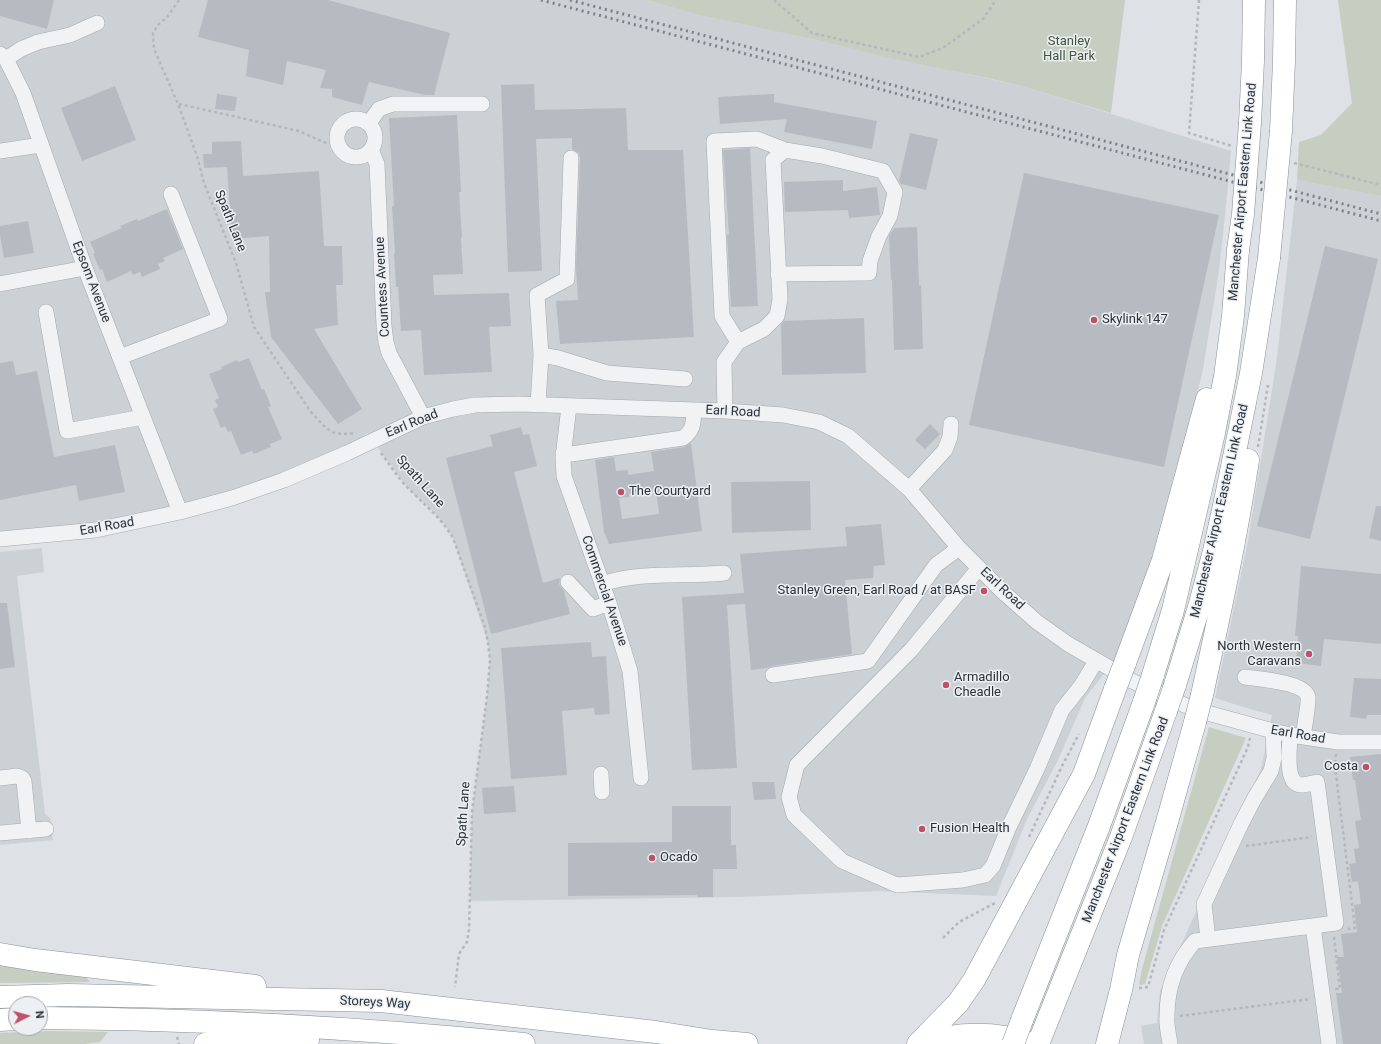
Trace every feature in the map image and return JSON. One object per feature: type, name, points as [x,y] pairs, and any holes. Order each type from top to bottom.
[{"type":"highway","name":"Manchester Airport Eastern Link Road","points":[[1012,1044],[1099,826],[1153,675],[1172,610],[1214,433],[1225,376],[1233,316],[1237,258],[1243,214],[1250,123],[1254,0]]},
{"type":"highway","name":"Manchester Airport Eastern Link Road","points":[[1039,1038],[1121,837],[1175,685],[1199,608],[1214,551],[1241,423],[1268,266],[1281,130],[1285,0]]},
{"type":"highway","points":[[918,1044],[958,1003],[974,980],[1084,774],[1163,560],[1214,372],[1237,258]]},
{"type":"highway","points":[[1107,1044],[1121,990],[1128,955],[1165,830],[1202,695],[1221,610],[1245,479],[1268,266]]},
{"type":"highway","points":[[0,954],[35,960],[381,1001]]},
{"type":"highway","name":"Storeys Way","points":[[0,997],[68,995],[381,1001],[656,1032],[712,1041],[747,1044]]},
{"type":"highway","points":[[48,1018],[199,1021],[436,1035],[524,1044]]},
{"type":"highway","points":[[918,1044],[946,1037],[980,1034],[1039,1038]]},
{"type":"highway","points":[[205,1044],[436,1035]]},
{"type":"street","points":[[3,57],[38,42],[70,35],[97,24]]},
{"type":"street","name":"Epsom Avenue","points":[[3,57],[23,92],[86,268],[180,512]]},
{"type":"street","points":[[369,123],[379,109],[393,104],[482,104]]},
{"type":"street","points":[[358,118],[364,120],[373,128],[376,140],[371,150],[366,154],[359,157],[353,157],[342,150],[338,144],[337,138],[341,126],[351,119],[358,118]]},
{"type":"street","points":[[738,342],[722,316],[714,141],[757,139],[786,150],[822,156],[883,172],[895,192],[890,216],[877,242],[870,261],[869,273],[778,274]]},
{"type":"street","points":[[0,152],[41,145]]},
{"type":"street","name":"Countess Avenue","points":[[371,150],[377,164],[386,342],[389,353],[423,417]]},
{"type":"street","points":[[725,411],[724,362],[738,342],[764,329],[777,316],[780,299],[772,160],[786,150]]},
{"type":"street","points":[[538,404],[540,355],[536,295],[567,279],[571,158]]},
{"type":"street","points":[[120,357],[220,319],[171,194]]},
{"type":"street","points":[[0,284],[86,268]]},
{"type":"street","points":[[46,312],[67,431],[143,417]]},
{"type":"street","points":[[540,355],[558,358],[607,373],[685,379]]},
{"type":"street","name":"Earl Road","points":[[0,539],[96,530],[180,512],[232,498],[284,480],[423,417],[453,408],[475,405],[538,404],[725,411],[783,415],[819,422],[848,436],[909,489],[959,548],[1037,622],[1068,644],[1132,681],[1194,710],[1273,732],[1338,742],[1381,742]]},
{"type":"street","name":"Commercial Avenue","points":[[569,406],[562,466],[564,476],[609,603],[632,681],[641,778]]},
{"type":"street","points":[[563,453],[572,454],[683,438],[690,433],[693,425],[694,410]]},
{"type":"street","points":[[909,489],[944,450],[950,437],[951,424]]},
{"type":"street","points":[[773,675],[868,661],[936,565],[959,548]]},
{"type":"street","points":[[979,568],[911,650],[798,765],[789,797],[794,816],[842,861],[896,885],[963,880],[985,875],[993,866],[1062,710],[1081,686],[1096,661]]},
{"type":"street","points":[[602,584],[615,580],[659,575],[724,573]]},
{"type":"street","points":[[568,582],[593,608],[609,603]]},
{"type":"street","points":[[1170,1044],[1167,1018],[1171,984],[1187,950],[1195,942],[1208,939],[1336,923],[1317,782],[1300,785],[1293,781],[1290,774],[1297,736],[1308,697],[1305,690],[1296,685],[1245,677]]},
{"type":"street","points":[[1208,939],[1204,904],[1229,848],[1254,799],[1269,777],[1274,758],[1273,732]]},
{"type":"street","points":[[601,774],[602,792]]},
{"type":"street","points":[[0,778],[17,776],[22,778],[24,781],[29,831]]},
{"type":"street","points":[[0,833],[46,829]]},
{"type":"street","points":[[1313,926],[1328,1044]]},
{"type":"path","name":"Spath Lane","points":[[179,0],[153,33],[154,49],[178,104],[197,156],[204,183],[236,263],[254,327],[311,412],[322,424],[332,433],[342,434],[364,431],[404,483],[446,525],[453,538],[485,627],[490,660],[487,696],[472,812],[469,930],[467,942],[459,954],[455,987]]},
{"type":"path","points":[[774,0],[812,33],[919,57],[943,48],[983,18],[996,0]]},
{"type":"path","points":[[178,104],[299,131],[326,143],[338,144]]},
{"type":"path","points":[[1137,988],[1148,987],[1164,930],[1248,747],[1252,726]]},
{"type":"path","points":[[1026,843],[1063,764],[1081,730]]},
{"type":"path","points":[[1229,848],[1329,835],[1330,838],[1344,836]]},
{"type":"path","points":[[943,938],[959,922],[1000,900]]},
{"type":"path","points":[[1167,1018],[1322,998]]},
{"type":"shaded area","points":[[0,0],[647,0],[698,15],[1021,86],[1231,151],[1219,271],[1203,369],[1171,505],[1117,657],[1085,698],[1058,760],[1027,819],[996,896],[879,891],[738,897],[470,901],[472,812],[487,696],[490,660],[488,643],[453,538],[445,525],[434,512],[404,483],[367,433],[347,453],[180,512],[0,539]]},
{"type":"shaded area","points":[[1297,180],[1381,196],[1381,1044],[1144,1044],[1141,1026],[1157,1023],[1160,991],[1261,769],[1272,715],[1215,698],[1248,541],[1277,358]]},
{"type":"shaded area","points":[[42,548],[44,572],[17,576],[45,814],[50,818],[53,840],[0,845],[0,552]]},
{"type":"green space","name":"Stanley Hall Park","points":[[647,0],[1125,0],[1111,113],[1021,86],[698,15]]},
{"type":"green space","points":[[1338,0],[1381,0],[1381,196],[1297,180],[1299,142],[1321,135],[1352,103]]},
{"type":"green space","points":[[1209,727],[1246,738],[1162,926],[1145,984],[1139,985],[1142,969]]},
{"type":"green space","points":[[0,965],[33,970],[83,974],[90,982],[0,983]]},
{"type":"green space","points":[[48,1031],[108,1032],[100,1042],[85,1044],[0,1044],[0,1033],[8,1033],[8,1036],[48,1036]]},
{"type":"building","points":[[0,0],[54,0],[47,29],[0,16]]},
{"type":"building","points":[[208,0],[328,0],[450,33],[434,95],[425,95],[369,82],[362,105],[332,97],[332,89],[320,88],[326,70],[287,61],[283,85],[246,76],[249,50],[198,37]]},
{"type":"building","points":[[534,84],[535,110],[626,108],[628,150],[683,150],[694,337],[560,344],[556,301],[578,300],[576,267],[580,158],[579,153],[572,149],[572,138],[536,139],[542,271],[508,272],[501,85]]},
{"type":"building","points":[[115,86],[136,140],[82,161],[61,108]]},
{"type":"building","points":[[217,94],[237,97],[235,111],[215,109]]},
{"type":"building","points":[[774,94],[774,102],[877,121],[872,149],[784,132],[787,119],[720,124],[718,97]]},
{"type":"building","points":[[457,115],[463,274],[433,275],[434,295],[509,293],[511,326],[489,327],[492,372],[424,375],[421,330],[401,331],[394,253],[392,206],[394,206],[389,118]]},
{"type":"building","points":[[910,133],[938,139],[926,190],[901,184],[899,181]]},
{"type":"building","points":[[241,141],[243,176],[319,171],[324,246],[342,246],[343,285],[336,285],[338,325],[314,329],[362,409],[338,424],[271,337],[265,292],[270,292],[269,236],[232,239],[227,167],[204,168],[203,154],[212,154],[212,142]]},
{"type":"building","points":[[750,148],[758,306],[731,307],[727,235],[729,235],[723,150]]},
{"type":"building","name":"Skylink 147","points":[[1024,173],[1219,215],[1164,467],[969,425]]},
{"type":"building","points":[[843,180],[843,191],[877,187],[880,215],[849,218],[848,210],[785,212],[784,182]]},
{"type":"building","points":[[167,209],[183,249],[163,258],[165,261],[158,264],[160,269],[142,277],[140,272],[133,275],[131,271],[107,282],[102,269],[100,270],[93,254],[95,253],[90,242],[122,228],[120,226],[137,219],[138,221]]},
{"type":"building","points":[[28,221],[34,253],[4,258],[0,226]]},
{"type":"building","points":[[917,227],[923,349],[894,350],[889,236],[894,228]]},
{"type":"building","points":[[1325,246],[1378,259],[1310,539],[1257,526]]},
{"type":"building","points":[[864,318],[866,373],[782,375],[781,325],[784,321]]},
{"type":"building","points":[[249,358],[262,390],[264,389],[271,406],[268,407],[282,439],[270,444],[271,447],[254,454],[252,451],[241,455],[231,431],[228,432],[225,426],[221,428],[213,409],[218,407],[215,400],[219,398],[209,374],[222,369],[221,367],[237,360],[238,362]]},
{"type":"building","points":[[13,361],[16,375],[37,371],[54,457],[115,445],[125,492],[79,501],[76,485],[0,500],[0,363]]},
{"type":"building","points":[[930,424],[940,434],[925,449],[915,440]]},
{"type":"building","points":[[521,427],[523,435],[529,434],[537,466],[514,472],[543,583],[560,578],[559,584],[564,591],[570,614],[491,634],[446,458],[493,446],[490,435]]},
{"type":"building","name":"The Courtyard","points":[[691,443],[702,531],[609,544],[604,532],[595,460],[614,457],[616,471],[628,470],[628,475],[654,471],[651,452],[684,447]],"holes":[[[656,490],[659,514],[622,519],[619,498],[629,497],[629,494]]]},
{"type":"building","points":[[810,481],[811,530],[732,533],[731,482]]},
{"type":"building","points":[[1376,506],[1381,506],[1381,541],[1369,538]]},
{"type":"building","points":[[881,524],[885,565],[874,566],[873,578],[845,580],[852,654],[751,670],[745,604],[727,605],[737,768],[692,770],[682,597],[744,593],[740,554],[847,546],[845,527]]},
{"type":"building","points":[[1301,566],[1381,574],[1381,644],[1324,639],[1321,666],[1296,663],[1298,636],[1295,636]]},
{"type":"building","points":[[0,603],[7,603],[15,667],[0,669]]},
{"type":"building","points":[[591,642],[592,657],[606,656],[610,714],[595,715],[594,708],[562,711],[567,775],[511,779],[501,648]]},
{"type":"building","points":[[1354,678],[1381,679],[1381,715],[1367,715],[1366,719],[1350,717]]},
{"type":"building","points":[[1381,754],[1381,1044],[1343,1044],[1336,993],[1342,993],[1337,957],[1344,957],[1341,934],[1357,932],[1354,905],[1361,904],[1358,881],[1352,882],[1349,864],[1356,863],[1354,849],[1359,848],[1355,821],[1361,820],[1350,757]]},
{"type":"building","points":[[752,782],[774,782],[776,799],[754,800]]},
{"type":"building","points":[[514,786],[516,812],[484,814],[482,788]]},
{"type":"building","name":"Ocado","points":[[672,806],[731,806],[731,845],[736,845],[737,869],[713,869],[713,897],[697,897],[697,895],[568,896],[568,843],[672,842]]},
{"type":"railway","points":[[541,0],[1381,221]]},
{"type":"railway","points":[[570,0],[1381,214]]},
{"type":"place","name":"Skylink 147","points":[[1094,320]]},
{"type":"place","name":"The Courtyard","points":[[621,492]]},
{"type":"place","name":"Stanley Green, Earl Road / at BASF","points":[[984,591]]},
{"type":"place","name":"North Western Caravans","points":[[1309,654]]},
{"type":"place","name":"Armadillo Cheadle","points":[[946,685]]},
{"type":"place","name":"Costa","points":[[1366,767]]},
{"type":"place","name":"Fusion Health","points":[[922,829]]},
{"type":"place","name":"Ocado","points":[[652,858]]}]
